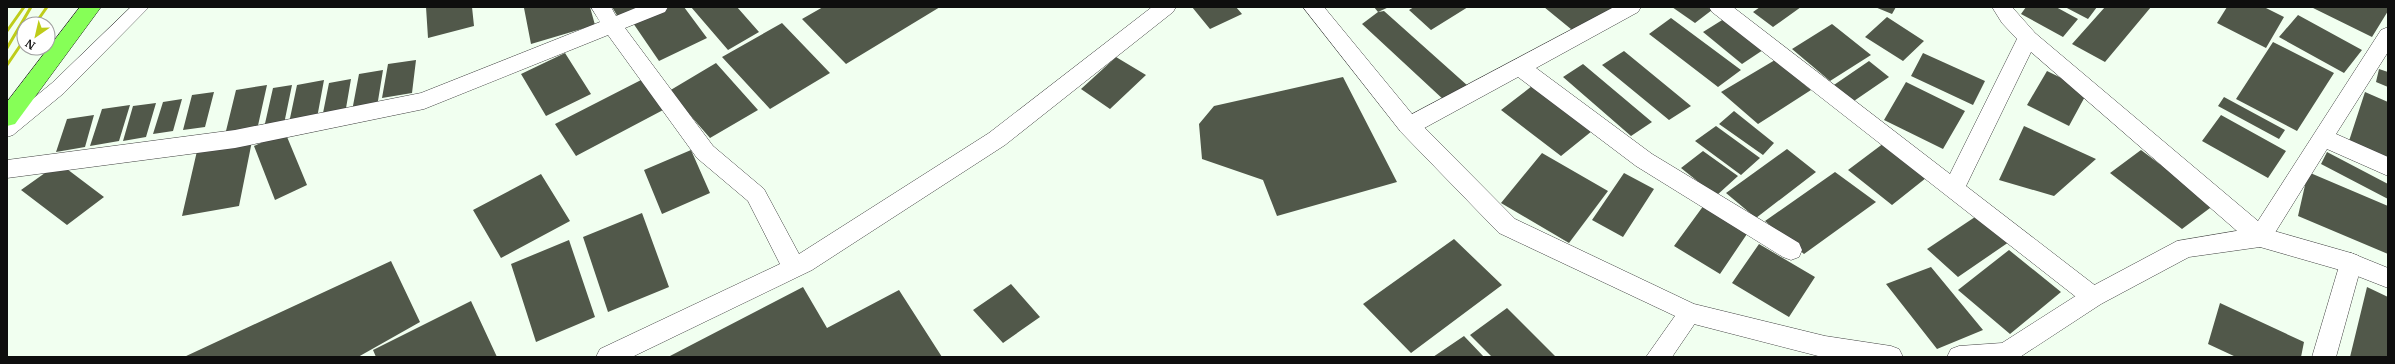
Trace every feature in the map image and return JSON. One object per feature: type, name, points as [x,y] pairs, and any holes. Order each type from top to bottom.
[{"type":"highway","points":[[7,118],[91,7]]},
{"type":"street","points":[[601,7],[612,26],[705,152],[756,195],[794,268]]},
{"type":"street","points":[[7,169],[235,139],[424,101],[658,7]]},
{"type":"street","points":[[608,357],[794,268],[997,139],[1166,7]]},
{"type":"street","points":[[1313,7],[1409,126],[1506,226],[1690,313],[1828,352],[1891,357]]},
{"type":"street","points":[[1409,126],[1631,7]]},
{"type":"street","points":[[1719,7],[2093,297]]},
{"type":"street","points":[[2002,7],[2009,18],[2028,38],[2260,237]]},
{"type":"street","points":[[2260,237],[2388,35]]},
{"type":"street","points":[[1954,189],[2028,38]]},
{"type":"street","points":[[1520,66],[1644,160],[1791,250]]},
{"type":"street","points":[[2322,138],[2388,168]]},
{"type":"street","points":[[1959,357],[2006,353],[2093,297],[2184,248],[2260,237],[2351,263],[2388,278]]},
{"type":"street","points":[[2324,357],[2351,263]]},
{"type":"street","points":[[1658,357],[1690,313]]},
{"type":"lane","points":[[7,130],[58,88],[141,7]]},
{"type":"building","points":[[426,7],[472,7],[474,26],[428,38]]},
{"type":"building","points":[[590,7],[595,25],[531,44],[524,8]]},
{"type":"building","points":[[612,7],[642,7],[618,17]]},
{"type":"building","points":[[667,7],[684,7],[707,38],[659,61],[633,23]]},
{"type":"building","points":[[691,7],[737,7],[759,32],[728,50]]},
{"type":"building","points":[[823,7],[940,7],[846,64],[802,19]]},
{"type":"building","points":[[1192,7],[1236,7],[1242,14],[1210,29]]},
{"type":"building","points":[[1374,7],[1389,7],[1378,12]]},
{"type":"building","points":[[1414,7],[1468,7],[1431,30],[1409,10]]},
{"type":"building","points":[[1544,7],[1619,7],[1577,34]]},
{"type":"building","points":[[1672,7],[1707,7],[1712,10],[1695,23]]},
{"type":"building","points":[[1760,7],[1801,7],[1773,27],[1753,12]]},
{"type":"building","points":[[1875,7],[1896,7],[1892,14]]},
{"type":"building","points":[[2026,7],[2056,7],[2078,19],[2063,37],[2021,14]]},
{"type":"building","points":[[2065,7],[2097,7],[2088,19]]},
{"type":"building","points":[[2105,7],[2151,7],[2105,62],[2072,44]]},
{"type":"building","points":[[2227,7],[2264,7],[2284,17],[2266,48],[2217,23]]},
{"type":"building","points":[[2311,7],[2388,7],[2388,11],[2372,37]]},
{"type":"building","points":[[1384,11],[1468,86],[1445,101],[1362,24],[1378,12]]},
{"type":"building","points":[[2298,15],[2362,50],[2344,73],[2279,37]]},
{"type":"building","points":[[1727,17],[1766,48],[1742,64],[1703,32]]},
{"type":"building","points":[[1887,17],[1924,41],[1903,61],[1865,37]]},
{"type":"building","points":[[1671,18],[1741,70],[1718,87],[1649,34]]},
{"type":"building","points":[[782,23],[830,73],[770,109],[722,57]]},
{"type":"building","points":[[1832,24],[1871,55],[1830,81],[1792,49]]},
{"type":"building","points":[[2273,42],[2334,73],[2297,131],[2236,99]]},
{"type":"building","points":[[1624,51],[1691,106],[1669,120],[1602,65]]},
{"type":"building","points":[[565,53],[591,94],[546,116],[521,74]]},
{"type":"building","points":[[1923,53],[1985,81],[1973,105],[1911,76]]},
{"type":"building","points":[[1116,57],[1146,75],[1110,109],[1081,89]]},
{"type":"building","points":[[416,60],[412,93],[382,98],[388,64]]},
{"type":"building","points":[[1775,60],[1811,90],[1758,124],[1721,92]]},
{"type":"building","points":[[1869,61],[1889,77],[1851,103],[1831,87]]},
{"type":"building","points":[[716,63],[758,110],[710,138],[669,91]]},
{"type":"building","points":[[1583,64],[1652,122],[1631,136],[1563,77]]},
{"type":"building","points":[[2379,69],[2388,72],[2388,87],[2376,82]]},
{"type":"building","points":[[383,70],[377,107],[352,111],[359,74]]},
{"type":"building","points":[[2047,71],[2088,91],[2069,126],[2027,105]]},
{"type":"building","points":[[1343,77],[1397,182],[1277,216],[1263,180],[1202,159],[1199,124],[1214,106]]},
{"type":"building","points":[[351,79],[345,114],[322,118],[329,83]]},
{"type":"building","points":[[643,79],[665,109],[576,156],[555,124]]},
{"type":"building","points":[[324,80],[317,118],[289,123],[297,85]]},
{"type":"building","points":[[1906,82],[1965,111],[1943,149],[1884,120]]},
{"type":"building","points":[[267,85],[257,130],[225,135],[236,90]]},
{"type":"building","points":[[292,85],[284,124],[264,128],[273,88]]},
{"type":"building","points":[[1532,86],[1592,131],[1561,156],[1501,110]]},
{"type":"building","points":[[214,92],[205,127],[183,130],[192,95]]},
{"type":"building","points":[[2365,92],[2388,102],[2388,159],[2349,141]]},
{"type":"building","points":[[2224,97],[2285,130],[2279,139],[2218,106]]},
{"type":"building","points":[[182,99],[173,131],[153,134],[163,102]]},
{"type":"building","points":[[156,103],[146,137],[123,141],[133,106]]},
{"type":"building","points":[[130,105],[119,141],[90,146],[102,109]]},
{"type":"building","points":[[1734,111],[1774,143],[1763,155],[1719,124]]},
{"type":"building","points":[[94,115],[85,147],[56,152],[67,119]]},
{"type":"building","points":[[2221,115],[2286,151],[2268,178],[2202,141]]},
{"type":"building","points":[[1716,126],[1760,158],[1741,175],[1695,141]]},
{"type":"building","points":[[2024,126],[2096,159],[2054,196],[1999,180]]},
{"type":"building","points":[[285,132],[307,185],[275,200],[254,146]]},
{"type":"building","points":[[1888,140],[1931,174],[1892,205],[1848,170]]},
{"type":"building","points":[[252,141],[239,206],[182,216],[197,151]]},
{"type":"building","points":[[1787,149],[1816,172],[1756,218],[1726,193]]},
{"type":"building","points":[[691,150],[710,193],[662,214],[644,170]]},
{"type":"building","points":[[2141,150],[2214,205],[2182,229],[2110,173]]},
{"type":"building","points":[[1703,151],[1738,176],[1716,196],[1681,168]]},
{"type":"building","points":[[2327,152],[2388,184],[2388,199],[2321,164]]},
{"type":"building","points":[[1542,153],[1608,191],[1569,243],[1501,203]]},
{"type":"building","points":[[59,163],[104,197],[67,225],[21,190]]},
{"type":"building","points":[[1835,172],[1876,202],[1804,254],[1765,221]]},
{"type":"building","points":[[2308,172],[2388,206],[2388,254],[2298,216]]},
{"type":"building","points":[[1624,173],[1654,189],[1623,237],[1592,220]]},
{"type":"building","points":[[541,174],[570,221],[501,258],[473,210]]},
{"type":"building","points":[[1704,205],[1749,231],[1720,274],[1674,246]]},
{"type":"building","points":[[642,213],[669,287],[608,312],[583,237]]},
{"type":"building","points":[[1978,215],[2009,242],[1958,277],[1927,249]]},
{"type":"building","points":[[1454,239],[1502,285],[1411,353],[1363,304]]},
{"type":"building","points":[[569,240],[595,317],[536,342],[511,264]]},
{"type":"building","points":[[1759,244],[1815,277],[1789,317],[1732,283]]},
{"type":"building","points":[[2009,250],[2061,292],[2010,334],[1958,290]]},
{"type":"building","points":[[391,261],[420,322],[358,357],[184,357]]},
{"type":"building","points":[[1931,267],[1983,330],[1937,349],[1886,284]]},
{"type":"building","points":[[1011,284],[1040,317],[1003,343],[973,310]]},
{"type":"building","points":[[803,287],[827,328],[899,290],[942,357],[668,357]]},
{"type":"building","points":[[2367,287],[2388,297],[2388,357],[2350,357]]},
{"type":"building","points":[[471,301],[497,357],[376,357],[373,350]]},
{"type":"building","points":[[2220,303],[2304,342],[2301,357],[2236,357],[2208,344]]},
{"type":"building","points":[[1507,308],[1556,357],[1492,357],[1470,335]]},
{"type":"building","points":[[1464,336],[1484,357],[1433,357]]},
{"type":"railway","points":[[7,31],[24,7]]},
{"type":"railway","points":[[7,48],[31,7]]},
{"type":"railway","points":[[41,16],[47,7]]},
{"type":"railway","points":[[7,65],[16,52]]}]
